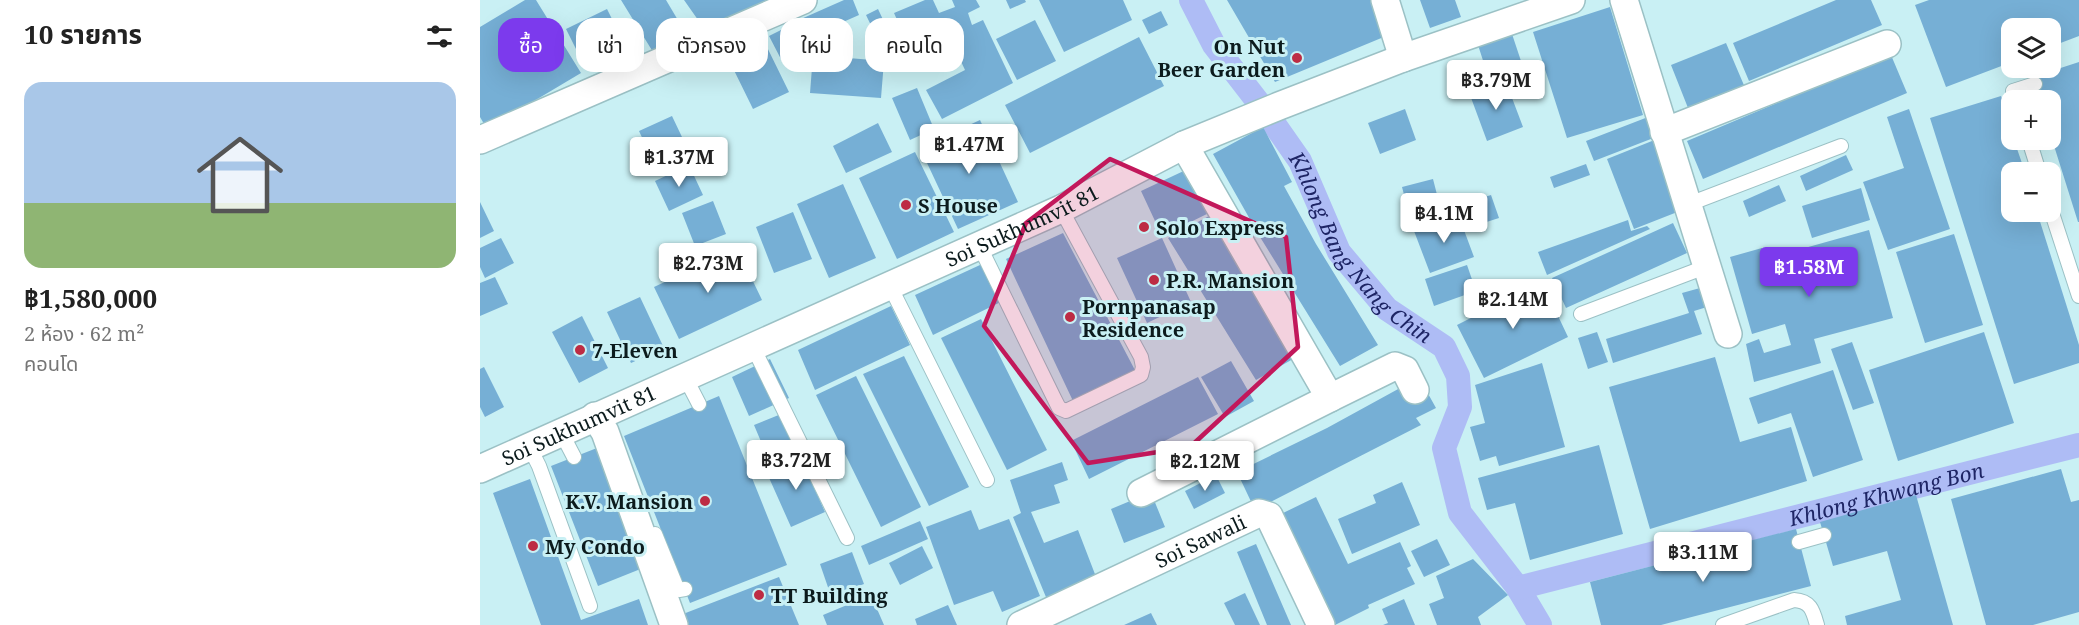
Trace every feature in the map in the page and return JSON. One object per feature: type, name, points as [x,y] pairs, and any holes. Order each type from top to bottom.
[{"type":"street","points":[[480,140],[803,0]]},
{"type":"street","points":[[1385,0],[1403,58]]},
{"type":"street","name":"Soi Sukhumvit 81","points":[[480,469],[561,432],[600,424],[685,377],[1061,209],[1184,145],[1403,58],[1511,10],[1571,0]]},
{"type":"street","points":[[1624,0],[1728,334]]},
{"type":"street","points":[[1664,132],[1887,44]]},
{"type":"street","points":[[1184,145],[1330,398]]},
{"type":"street","points":[[1141,493],[1395,366],[1405,370],[1415,390]]},
{"type":"street","points":[[600,424],[674,625]]},
{"type":"street","name":"Soi Sawali","points":[[1022,625],[1259,513],[1269,516],[1321,625]]},
{"type":"lane","points":[[2016,90],[2035,84]]},
{"type":"lane","points":[[1689,204],[1841,146]]},
{"type":"lane","points":[[979,245],[1059,408],[1066,411],[1141,375],[1143,367],[1141,357],[1061,209]]},
{"type":"lane","points":[[2055,222],[2079,296]]},
{"type":"lane","points":[[1581,314],[1708,266]]},
{"type":"lane","points":[[890,286],[987,480]]},
{"type":"lane","points":[[753,347],[847,538]]},
{"type":"lane","points":[[685,377],[699,404]]},
{"type":"lane","points":[[600,424],[617,440],[677,588],[685,589]]},
{"type":"lane","points":[[561,432],[574,457]]},
{"type":"lane","points":[[529,446],[539,466],[590,606]]},
{"type":"lane","points":[[1799,542],[1824,535]]},
{"type":"lane","points":[[1723,625],[1794,600],[1807,602],[1811,606],[1817,625]]},
{"type":"highlighted area","points":[[1110,159],[1286,237],[1298,347],[1190,447],[1088,463],[984,326],[1026,223]]},
{"type":"building","points":[[525,0],[536,0],[547,18],[498,18],[498,72],[564,72],[564,45],[576,65],[576,72],[581,73],[487,129],[480,117],[480,27]]},
{"type":"building","points":[[621,0],[666,0],[677,18],[656,18],[656,50],[653,52],[644,37],[644,18],[632,18]]},
{"type":"building","points":[[684,0],[765,0],[767,4],[728,18],[697,18]]},
{"type":"building","points":[[844,0],[853,0],[859,15],[852,18],[803,18]]},
{"type":"building","points":[[925,0],[933,0],[939,13],[955,7],[952,0],[976,0],[980,7],[968,13],[972,25],[983,20],[1013,83],[942,119],[926,90],[964,72],[964,18],[896,18],[894,13]]},
{"type":"building","points":[[1006,0],[1025,0],[1026,2],[1010,9]]},
{"type":"building","points":[[1039,0],[1123,0],[1132,20],[1064,52]]},
{"type":"building","name":"On Nut Beer Garden","points":[[1227,0],[1377,0],[1391,34],[1275,82]]},
{"type":"building","points":[[1420,0],[1455,0],[1461,17],[1430,28]]},
{"type":"building","points":[[1836,0],[1871,0],[1882,25],[1749,81],[1733,43]]},
{"type":"building","points":[[1929,0],[2079,0],[2079,36],[2061,43],[2061,18],[2001,18],[2001,66],[1946,87],[1915,5]]},
{"type":"building","points":[[1610,7],[1643,115],[1567,138],[1533,32]]},
{"type":"building","points":[[607,9],[612,18],[589,18]]},
{"type":"building","points":[[878,9],[882,18],[867,18],[866,15]]},
{"type":"building","points":[[1161,11],[1168,25],[1149,34],[1142,20]]},
{"type":"building","points":[[1035,20],[1056,61],[1017,80],[996,39]]},
{"type":"building","points":[[576,24],[576,49],[566,29]]},
{"type":"building","points":[[780,30],[780,57],[769,36]]},
{"type":"building","points":[[1512,34],[1523,67],[1489,79],[1478,45]]},
{"type":"building","points":[[1139,37],[1164,86],[1030,153],[1005,105]]},
{"type":"building","points":[[1726,43],[1746,90],[1690,113],[1671,65]]},
{"type":"building","points":[[768,49],[789,92],[753,109],[735,72],[768,72]]},
{"type":"building","points":[[1891,55],[1907,93],[1703,179],[1687,141]]},
{"type":"building","points":[[853,58],[865,59],[865,72],[883,72],[881,98],[810,93],[812,72],[853,72]]},
{"type":"building","points":[[2079,62],[2079,222],[2055,150],[2061,150],[2061,90],[2037,90],[2033,78],[2061,78],[2061,68]]},
{"type":"building","points":[[1506,82],[1523,127],[1487,141],[1470,95]]},
{"type":"building","points":[[917,88],[934,129],[910,140],[892,98]]},
{"type":"building","points":[[2001,96],[2001,150],[2017,150],[2022,162],[2001,162],[2001,222],[2040,222],[2079,345],[2079,363],[2014,384],[1930,118]]},
{"type":"building","points":[[1405,109],[1416,140],[1380,154],[1368,123]]},
{"type":"building","points":[[1909,109],[1950,229],[1888,250],[1863,182],[1904,168],[1887,117]]},
{"type":"building","points":[[672,116],[691,156],[658,172],[639,131]]},
{"type":"building","points":[[1648,117],[1656,137],[1594,161],[1586,141]]},
{"type":"building","points":[[980,120],[1018,202],[958,229],[920,148]]},
{"type":"building","points":[[878,123],[892,152],[846,173],[833,146]]},
{"type":"building","points":[[1263,127],[1292,182],[1284,186],[1316,244],[1378,345],[1340,366],[1260,237],[1213,154]]},
{"type":"building","points":[[1657,139],[1685,209],[1634,229],[1607,159]]},
{"type":"building","name":"S House","points":[[915,152],[954,232],[897,259],[859,178]]},
{"type":"building","points":[[1846,155],[1853,170],[1806,191],[1800,176]]},
{"type":"building","points":[[1586,164],[1590,175],[1554,188],[1550,177]]},
{"type":"building","points":[[689,165],[703,195],[669,211],[655,181]]},
{"type":"building","points":[[1190,168],[1211,212],[1162,236],[1141,191]]},
{"type":"building","points":[[1433,179],[1443,218],[1412,225],[1402,187]]},
{"type":"building","points":[[843,184],[876,258],[829,278],[797,204]]},
{"type":"building","points":[[1779,185],[1786,201],[1749,217],[1743,201]]},
{"type":"building","points":[[1861,188],[1870,220],[1812,238],[1802,206]]},
{"type":"building","points":[[1491,195],[1499,218],[1474,226],[1466,203]]},
{"type":"building","points":[[713,201],[726,234],[695,246],[682,213]]},
{"type":"building","points":[[480,202],[494,231],[480,238]]},
{"type":"building","points":[[793,212],[812,259],[774,273],[756,227]]},
{"type":"building","points":[[1458,214],[1474,257],[1430,273],[1414,231]]},
{"type":"building","points":[[1209,216],[1293,359],[1256,380],[1168,238]]},
{"type":"building","points":[[1628,220],[1631,231],[1647,226],[1650,229],[1547,275],[1538,252]]},
{"type":"building","points":[[1673,223],[1687,253],[1566,308],[1552,278]]},
{"type":"building","points":[[1869,230],[1893,318],[1814,339],[1821,363],[1754,382],[1746,344],[1759,339],[1764,353],[1791,345],[1785,324],[1752,334],[1730,257],[1762,248],[1766,259]]},
{"type":"building","name":"Pornpanasap Residence","points":[[1063,233],[1137,374],[1073,401],[1006,259]]},
{"type":"building","points":[[1954,234],[1983,325],[1925,343],[1896,252]]},
{"type":"building","points":[[501,238],[514,263],[485,278],[480,267],[480,248]]},
{"type":"building","name":"P.R. Mansion","points":[[1162,238],[1191,302],[1147,323],[1117,258]]},
{"type":"building","points":[[737,248],[762,300],[679,339],[654,287]]},
{"type":"building","points":[[993,259],[1011,297],[933,335],[915,295]]},
{"type":"building","points":[[1467,265],[1476,291],[1434,306],[1425,279]]},
{"type":"building","points":[[495,277],[508,304],[480,316],[480,283]]},
{"type":"building","points":[[1542,282],[1568,337],[1484,378],[1457,325]]},
{"type":"building","points":[[1700,288],[1707,307],[1694,311],[1702,334],[1613,363],[1606,339],[1689,313],[1682,293]]},
{"type":"building","points":[[640,297],[664,348],[631,363],[607,312]]},
{"type":"building","points":[[891,306],[910,345],[815,390],[798,350]]},
{"type":"building","name":"7-Eleven","points":[[582,316],[608,368],[579,383],[552,332]]},
{"type":"building","points":[[981,319],[1047,450],[1007,470],[941,338]]},
{"type":"building","points":[[1597,332],[1608,362],[1588,369],[1578,338]]},
{"type":"building","points":[[1984,332],[2014,423],[1898,461],[1869,370]]},
{"type":"building","points":[[1852,342],[1874,403],[1853,410],[1831,349]]},
{"type":"building","points":[[904,356],[969,487],[929,506],[863,374]]},
{"type":"building","points":[[1715,357],[1740,442],[1791,427],[1807,481],[1650,529],[1609,387]]},
{"type":"building","points":[[770,359],[789,398],[749,416],[732,377]]},
{"type":"building","points":[[1231,361],[1254,401],[1225,417],[1201,377]]},
{"type":"building","points":[[1542,363],[1565,447],[1499,466],[1496,456],[1480,461],[1470,427],[1485,423],[1475,385]]},
{"type":"building","points":[[484,367],[504,407],[485,417],[480,407],[480,369]]},
{"type":"building","points":[[1833,370],[1863,460],[1813,477],[1791,413],[1758,424],[1749,398]]},
{"type":"building","points":[[856,376],[921,507],[881,527],[816,395]]},
{"type":"building","points":[[1198,377],[1218,414],[1089,479],[1071,441]]},
{"type":"building","points":[[1400,388],[1406,400],[1426,390],[1436,408],[1416,418],[1421,425],[1255,510],[1237,472],[1327,428]]},
{"type":"building","name":"K.V. Mansion","points":[[719,396],[787,565],[690,603],[624,436]]},
{"type":"building","points":[[791,410],[802,436],[765,451],[754,425]]},
{"type":"building","points":[[1599,445],[1623,534],[1530,560],[1515,503],[1487,510],[1478,478]]},
{"type":"building","points":[[597,448],[643,568],[598,586],[551,466]]},
{"type":"building","points":[[800,456],[825,512],[791,527],[766,471]]},
{"type":"building","points":[[1062,462],[1068,480],[1054,485],[1060,503],[1031,512],[1044,543],[1078,530],[1098,582],[1048,602],[1013,517],[1021,513],[1010,480]]},
{"type":"building","points":[[2061,469],[2071,502],[2079,500],[2079,612],[2033,625],[1986,625],[1951,499]]},
{"type":"building","points":[[1216,475],[1225,493],[1194,509],[1185,491]]},
{"type":"building","name":"My Condo","points":[[530,479],[581,620],[639,599],[648,625],[541,625],[493,493]]},
{"type":"building","points":[[1402,482],[1420,525],[1352,554],[1338,519],[1376,503],[1373,495]]},
{"type":"building","points":[[1916,495],[1953,625],[1847,625],[1845,616],[1901,600],[1887,551],[1833,566],[1820,522]]},
{"type":"building","points":[[1316,497],[1348,564],[1400,542],[1411,566],[1407,568],[1415,584],[1368,605],[1369,608],[1335,625],[1281,514]]},
{"type":"building","points":[[1135,499],[1137,506],[1154,500],[1165,527],[1124,543],[1111,509]]},
{"type":"building","points":[[971,510],[979,530],[1009,519],[1040,596],[1002,612],[993,591],[954,605],[926,527]]},
{"type":"building","points":[[920,521],[928,539],[869,565],[861,546]]},
{"type":"building","points":[[1796,529],[1811,586],[1661,625],[1601,625],[1590,582]]},
{"type":"building","points":[[1437,539],[1450,565],[1424,577],[1411,551]]},
{"type":"building","points":[[1256,544],[1291,625],[1267,625],[1237,552]]},
{"type":"building","points":[[922,546],[933,568],[900,585],[889,563]]},
{"type":"building","points":[[852,552],[864,584],[831,596],[820,564]]},
{"type":"building","points":[[1473,559],[1508,595],[1478,617],[1481,625],[1437,625],[1429,604],[1444,598],[1436,576]]},
{"type":"building","name":"TT Building","points":[[779,577],[799,625],[687,625],[683,614]]},
{"type":"building","points":[[1245,593],[1260,625],[1235,625],[1224,603]]},
{"type":"building","points":[[871,595],[884,625],[827,625],[823,615]]},
{"type":"building","points":[[1404,599],[1415,625],[1383,625],[1388,623],[1382,609]]},
{"type":"building","points":[[948,605],[957,625],[917,625],[915,619]]},
{"type":"building","points":[[1151,613],[1157,625],[1124,625]]},
{"type":"waterway","name":"Khlong Bang Nang Chin","points":[[1191,0],[1214,45],[1300,161],[1339,252],[1387,309],[1444,347],[1458,376],[1460,407],[1444,448],[1460,513],[1518,588],[1540,625]]},
{"type":"waterway","name":"Khlong Khwang Bon","points":[[1518,588],[2079,445]]},
{"type":"place","name":"On Nut Beer Garden","points":[[1297,58]]},
{"type":"place","name":"S House","points":[[906,205]]},
{"type":"place","name":"Solo Express","points":[[1144,227]]},
{"type":"place","name":"P.R. Mansion","points":[[1154,280]]},
{"type":"place","name":"Pornpanasap Residence","points":[[1070,317]]},
{"type":"place","name":"7-Eleven","points":[[580,350]]},
{"type":"place","name":"K.V. Mansion","points":[[705,501]]},
{"type":"place","name":"My Condo","points":[[533,546]]},
{"type":"place","name":"TT Building","points":[[759,595]]}]
